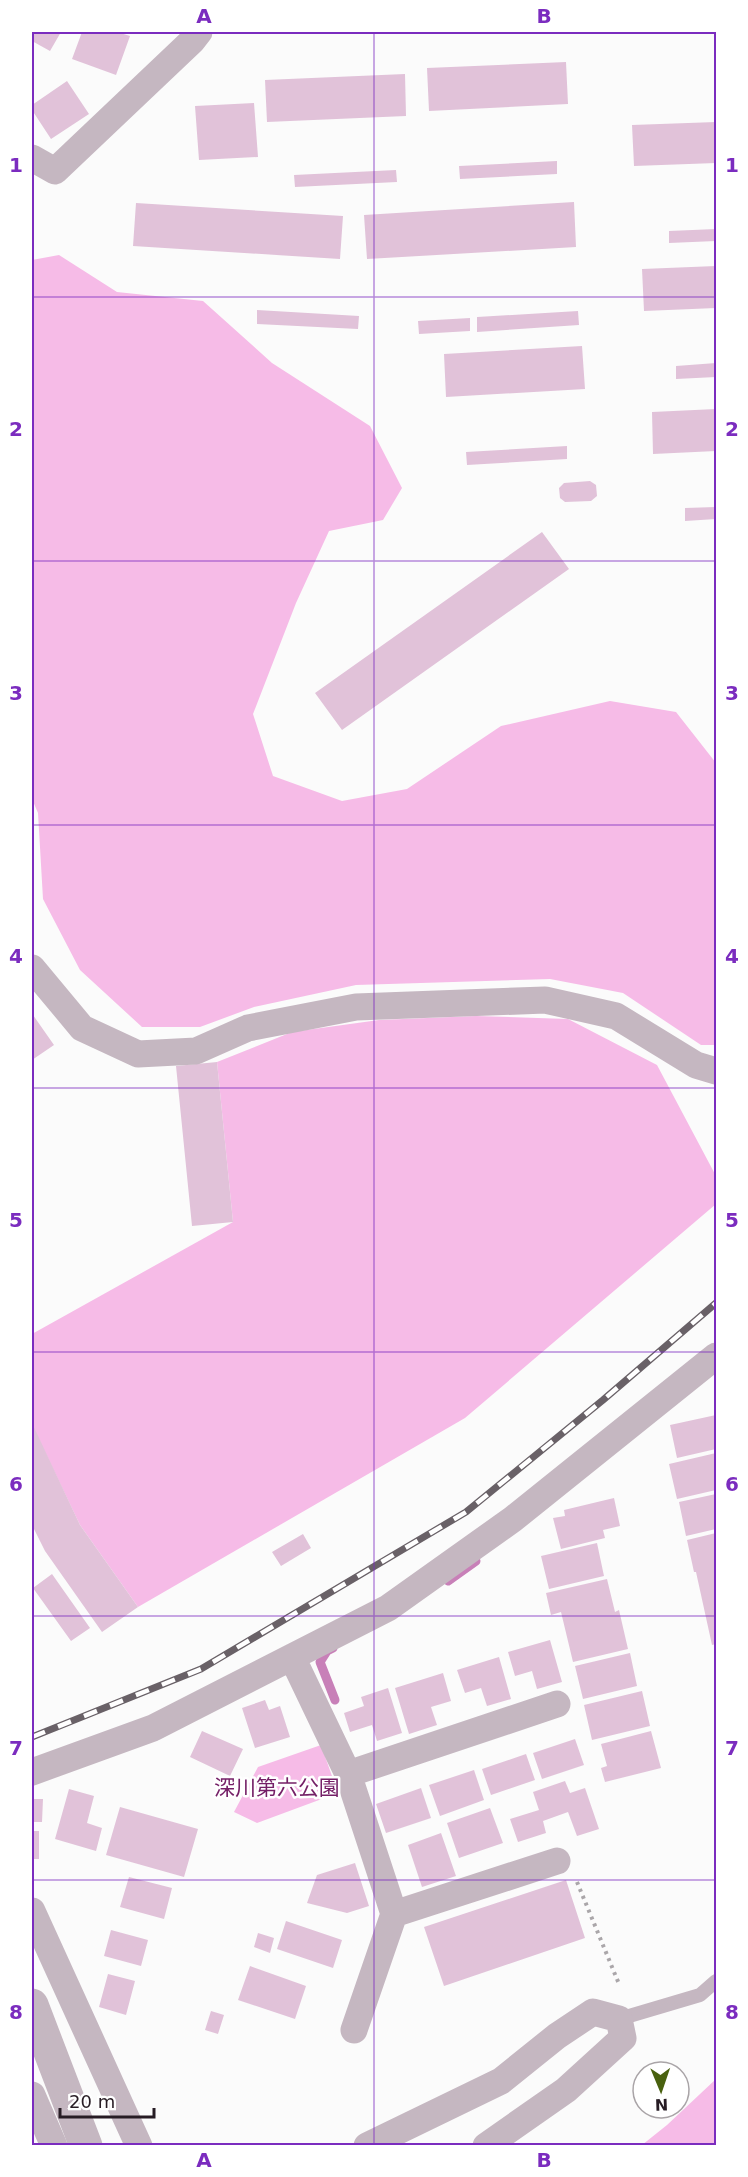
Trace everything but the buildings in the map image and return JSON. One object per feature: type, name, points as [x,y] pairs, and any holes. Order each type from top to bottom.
[{"type":"street","points":[[32,158],[55,171],[199,32]]},
{"type":"street","points":[[32,968],[82,1028],[138,1054],[196,1051],[248,1028],[356,1007],[545,1000],[616,1016],[696,1065],[717,1071]]},
{"type":"street","points":[[32,1772],[153,1728],[388,1608],[513,1519],[717,1356]]},
{"type":"street","points":[[292,1657],[348,1774],[394,1914],[354,2030]]},
{"type":"street","points":[[348,1774],[557,1704]]},
{"type":"street","points":[[394,1914],[557,1861]]},
{"type":"street","points":[[32,1911],[139,2145]]},
{"type":"street","points":[[32,2005],[86,2145]]},
{"type":"street","points":[[367,2145],[501,2081],[557,2036],[593,2012],[619,2019],[623,2038],[566,2090],[486,2145]]},
{"type":"street","points":[[32,2095],[54,2145]]},
{"type":"lane","points":[[619,2019],[700,1995],[717,1981]]},
{"type":"path","points":[[587,1906],[619,1984]]},
{"type":"green space","points":[[59,255],[117,292],[203,301],[272,363],[370,426],[402,488],[383,520],[329,531],[296,603],[253,714],[273,776],[342,801],[407,789],[501,726],[610,701],[676,712],[716,763],[716,1045],[701,1045],[623,993],[550,979],[356,985],[254,1007],[200,1027],[142,1027],[80,970],[43,899],[38,813],[32,799],[32,260]]},
{"type":"green space","points":[[476,1016],[568,1019],[657,1065],[716,1176],[716,1204],[465,1418],[138,1607],[80,1525],[34,1429],[32,1421],[32,1334],[233,1222],[217,1062],[292,1032],[379,1020]]},
{"type":"green space","name":"深川第六公園","points":[[321,1745],[338,1793],[257,1823],[234,1812],[258,1767]]},
{"type":"green space","points":[[716,2079],[716,2145],[642,2145],[672,2120],[691,2120],[691,2102]]},
{"type":"waterway","points":[[448,1581],[476,1561]]},
{"type":"waterway","points":[[333,1648],[327,1651],[320,1662],[335,1700]]},
{"type":"railway","points":[[32,1737],[201,1669],[466,1512],[603,1400],[716,1303]]}]
